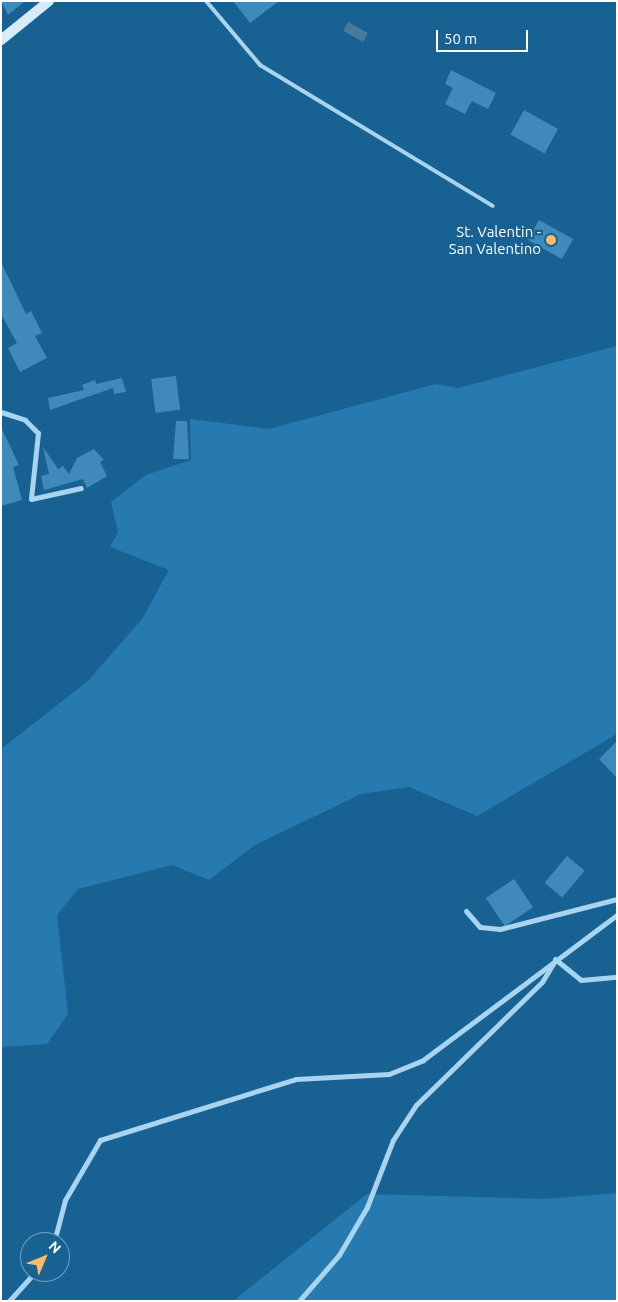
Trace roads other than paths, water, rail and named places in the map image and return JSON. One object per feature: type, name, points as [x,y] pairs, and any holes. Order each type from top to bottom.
[{"type":"main road","points":[[1,40],[49,1]]},
{"type":"street","points":[[1,412],[25,420],[38,433],[31,499],[80,488]]},
{"type":"street","points":[[466,911],[480,926],[500,929],[617,898]]},
{"type":"street","points":[[57,1232],[65,1200],[100,1140],[296,1079],[390,1074],[423,1060],[555,959],[617,915]]},
{"type":"street","points":[[555,959],[581,980],[617,977]]},
{"type":"street","points":[[299,1301],[339,1254],[367,1207],[392,1140],[416,1105],[542,982],[555,959]]},
{"type":"street","points":[[10,1301],[26,1282]]},
{"type":"lane","points":[[206,1],[260,65],[493,206]]},
{"type":"place","name":"St. Valentin - San Valentino","points":[[551,240]]}]
